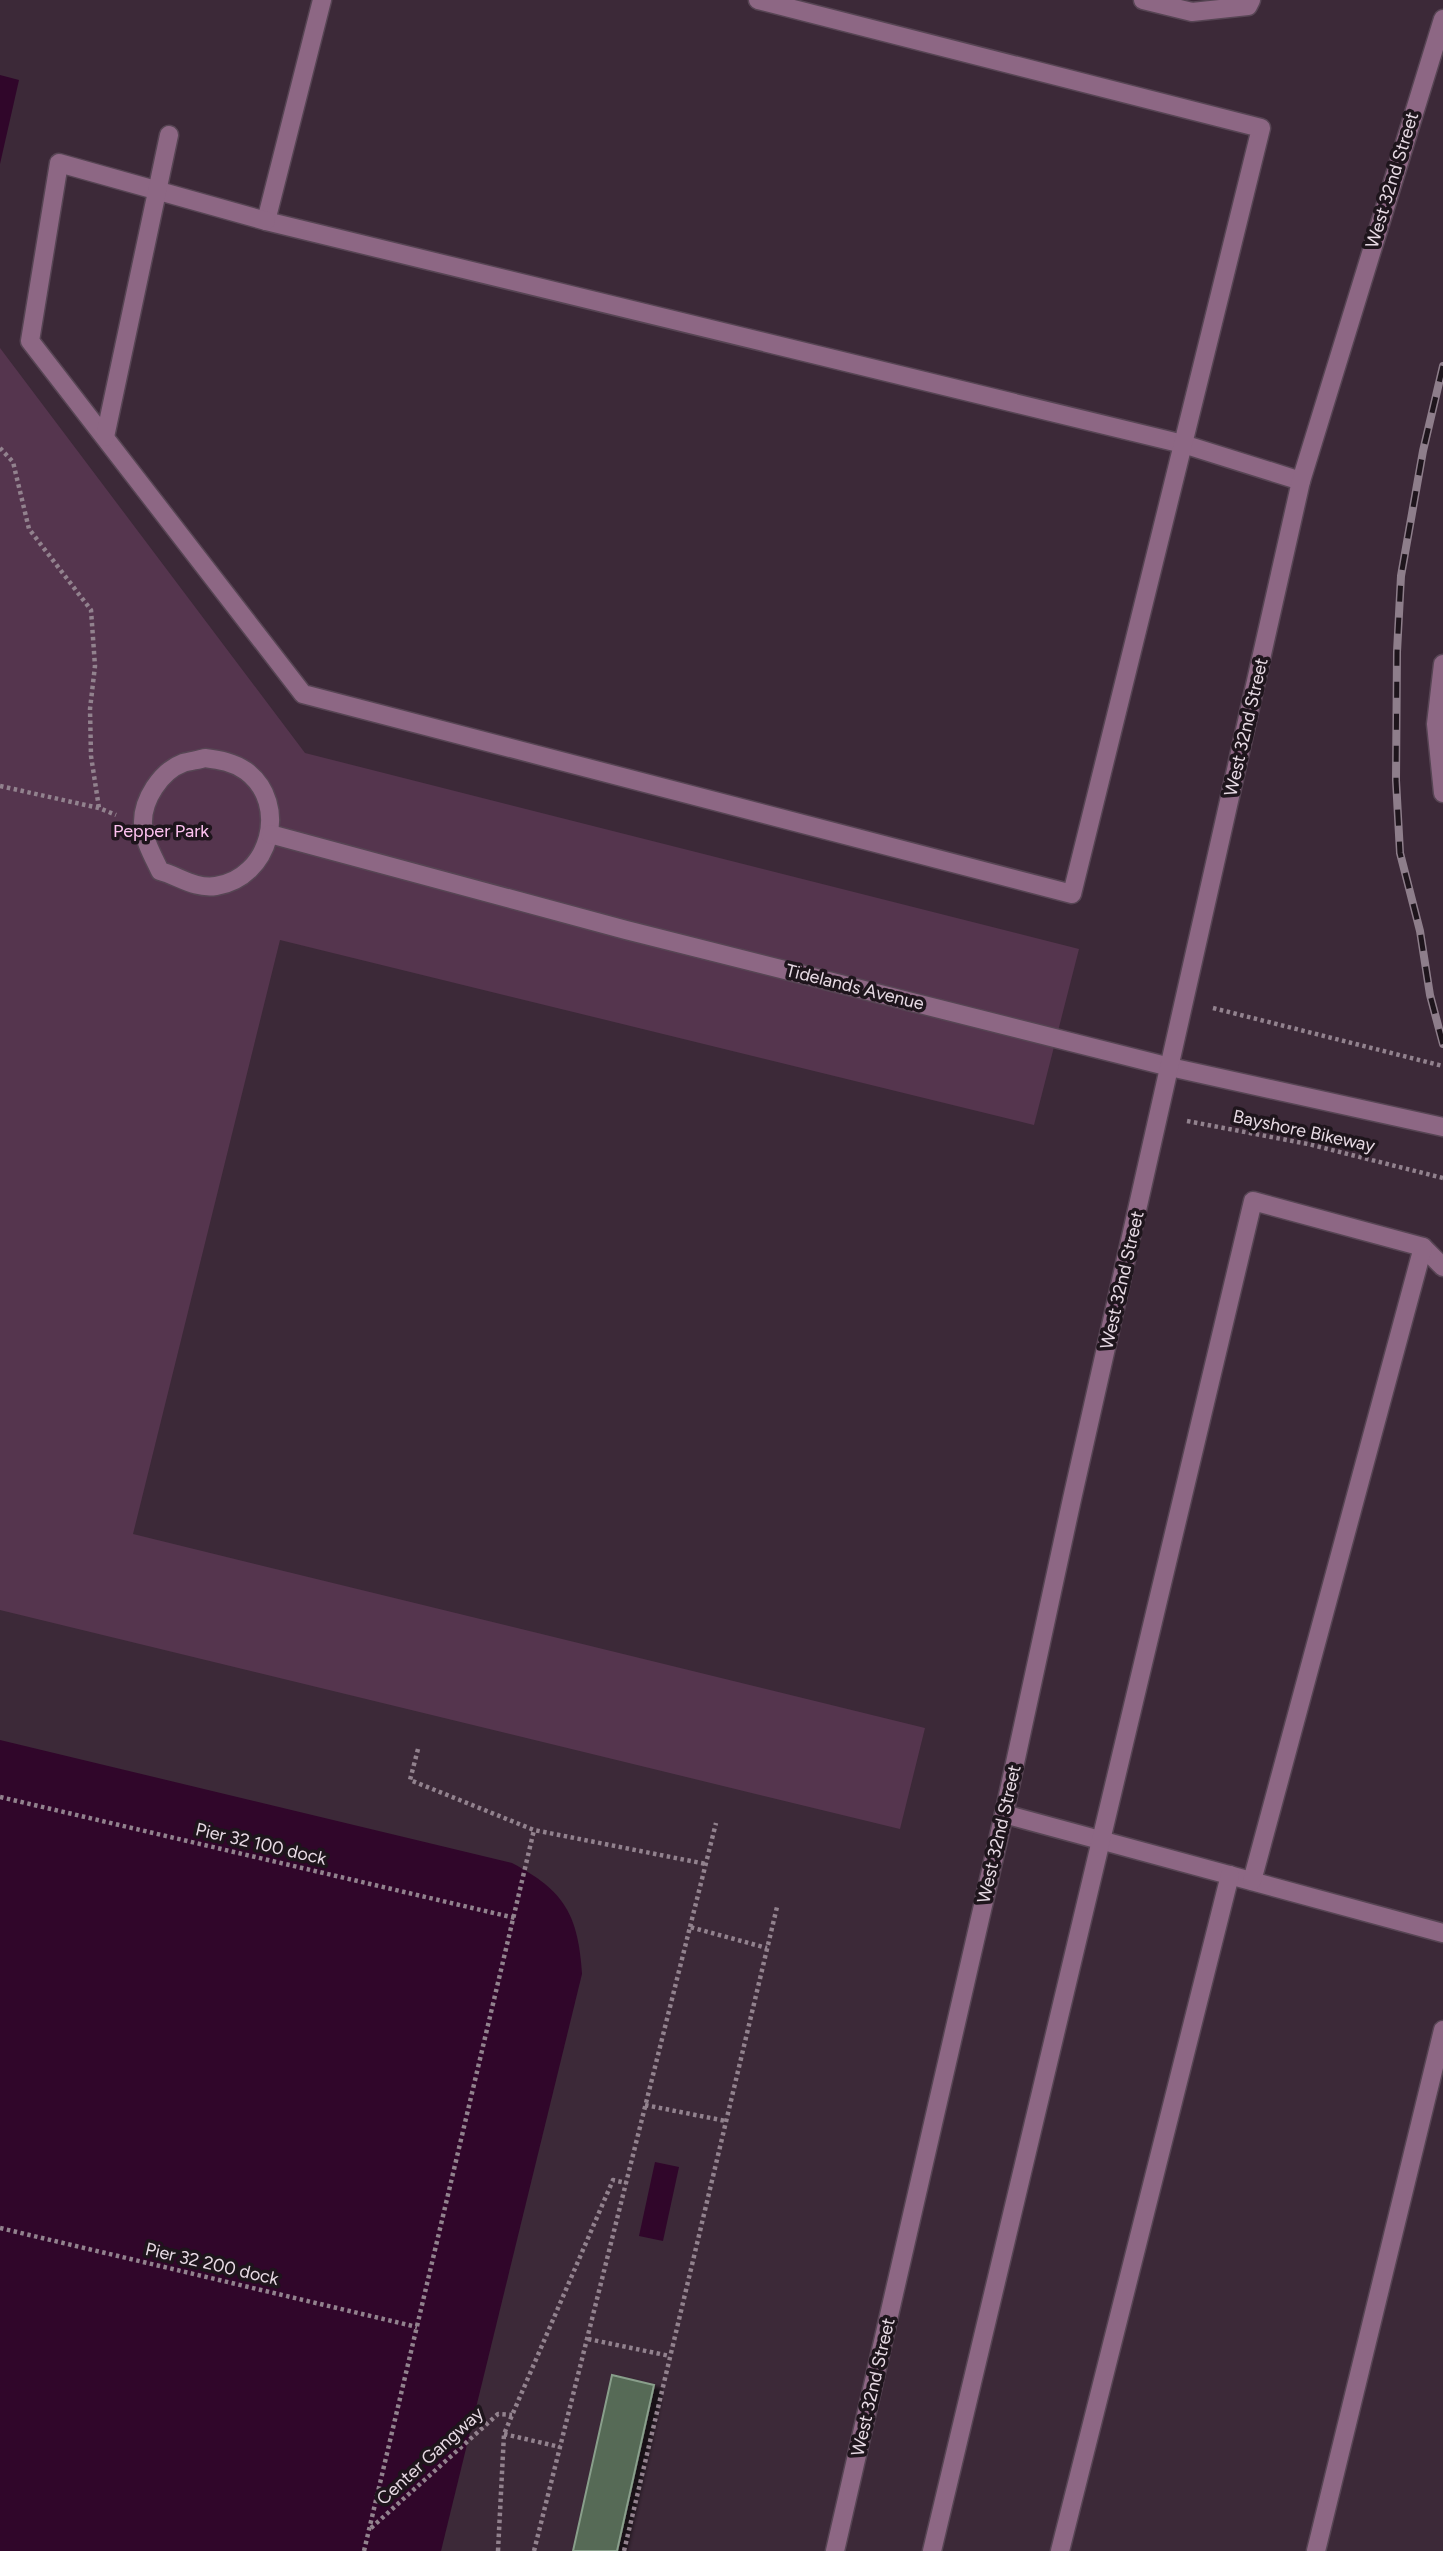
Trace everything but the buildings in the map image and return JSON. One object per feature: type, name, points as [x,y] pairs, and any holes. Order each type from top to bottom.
[{"type":"street","points":[[266,221],[322,0]]},
{"type":"street","points":[[758,0],[1261,128],[1183,444],[1072,894],[303,694],[30,341],[59,163],[266,221],[1183,444],[1301,481]]},
{"type":"street","points":[[1143,0],[1192,12],[1248,6],[1251,0]]},
{"type":"street","name":"West 32nd Street","points":[[835,2551],[1004,1814],[1301,481],[1441,30]]},
{"type":"street","points":[[104,437],[169,135]]},
{"type":"street","points":[[1443,664],[1436,724],[1443,793]]},
{"type":"street","points":[[205,758],[225,761],[244,770],[257,782],[268,802],[270,835],[266,849],[253,867],[236,880],[215,886],[190,885],[160,871],[148,847],[143,825],[144,811],[152,790],[171,770],[183,763],[205,758]]},
{"type":"street","name":"Tidelands Avenue","points":[[270,835],[626,930],[1170,1067],[1443,1127]]},
{"type":"street","points":[[932,2551],[1253,1201],[1423,1247],[1443,1267]]},
{"type":"street","points":[[1252,1881],[1423,1247]]},
{"type":"street","points":[[1004,1814],[1443,1933]]},
{"type":"street","points":[[1060,2551],[1230,1875]]},
{"type":"street","points":[[1316,2551],[1443,2029]]},
{"type":"path","points":[[0,449],[13,462],[29,529],[91,610],[95,666],[90,709],[91,756],[99,808],[0,786]]},
{"type":"path","points":[[1185,1000],[1443,1066]]},
{"type":"path","name":"Bayshore Bikeway","points":[[1159,1116],[1308,1144],[1443,1178]]},
{"type":"path","points":[[418,1749],[410,1780],[534,1830],[706,1864]]},
{"type":"path","name":"Pier 32 100 dock","points":[[0,1797],[515,1918]]},
{"type":"path","points":[[534,2551],[716,1823]]},
{"type":"path","points":[[364,2551],[534,1830]]},
{"type":"path","points":[[624,2551],[777,1907]]},
{"type":"path","points":[[690,1927],[767,1948]]},
{"type":"path","points":[[645,2105],[726,2121]]},
{"type":"path","points":[[498,2551],[504,2434],[613,2180],[626,2183]]},
{"type":"path","name":"Pier 32 200 dock","points":[[0,2228],[417,2327]]},
{"type":"path","points":[[589,2339],[670,2356]]},
{"type":"path","name":"Center Gangway","points":[[370,2529],[498,2414],[512,2415]]},
{"type":"path","points":[[504,2434],[560,2446]]},
{"type":"green space","name":"Pepper Park","points":[[0,348],[305,753],[1079,949],[1034,1125],[280,940],[133,1534],[925,1728],[900,1829],[0,1610]]},
{"type":"shaded area","points":[[0,75],[19,80],[0,164]]},
{"type":"shaded area","points":[[0,1740],[512,1863],[545,1884],[565,1907],[577,1936],[582,1974],[441,2551],[0,2551]]},
{"type":"shaded area","points":[[655,2162],[679,2167],[663,2241],[639,2236]]},
{"type":"railway","points":[[1443,366],[1423,451],[1401,576],[1397,652],[1396,780],[1400,853],[1420,931],[1430,995],[1443,1044]]}]
